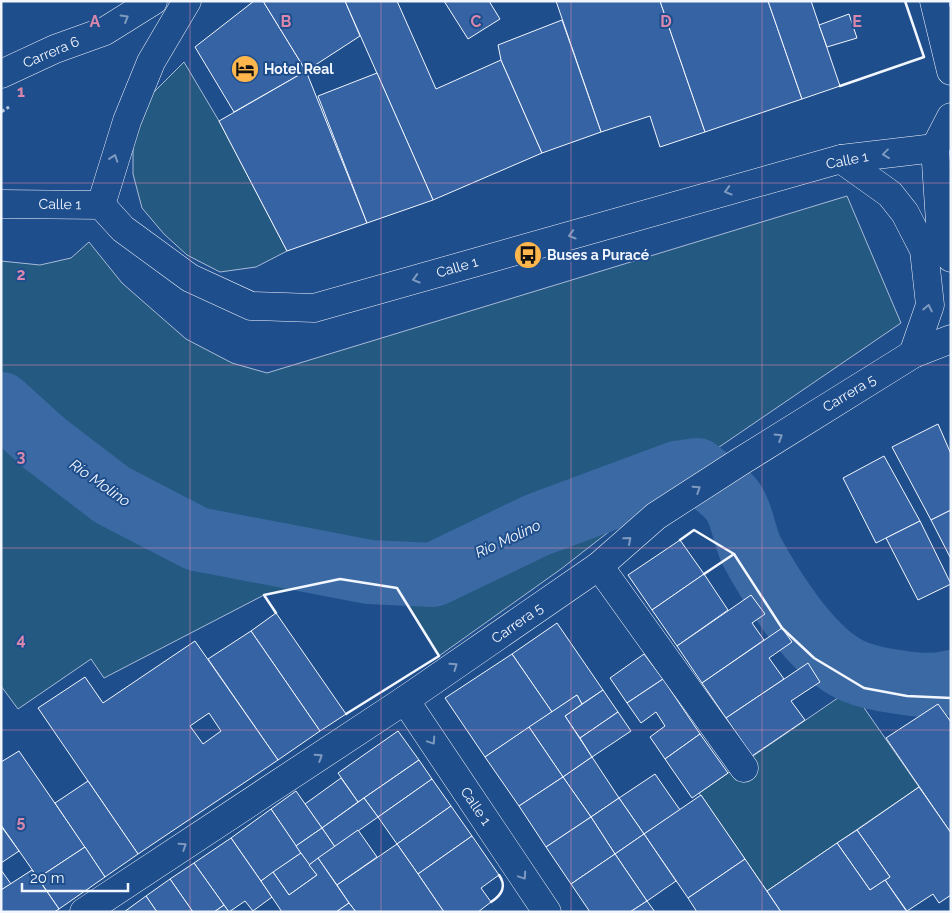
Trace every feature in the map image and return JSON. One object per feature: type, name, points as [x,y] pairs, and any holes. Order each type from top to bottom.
[{"type":"street","name":"Carrera 6","points":[[1,74],[55,49],[105,31],[154,1]]},
{"type":"street","points":[[101,205],[127,121],[151,62],[187,1]]},
{"type":"street","points":[[934,1],[951,71]]},
{"type":"street","points":[[951,117],[935,148],[940,222],[951,258]]},
{"type":"street","name":"Calle 1","points":[[1,204],[101,205],[124,229],[190,278],[251,306],[314,308],[841,160],[935,148]]},
{"type":"street","points":[[841,160],[890,194],[905,213],[924,250],[930,305],[913,354]]},
{"type":"street","name":"Carrera 5","points":[[84,912],[405,700],[599,566],[656,516],[738,462],[913,354],[951,339]]},
{"type":"street","points":[[599,566],[744,768]]},
{"type":"street","name":"Calle 1","points":[[405,700],[535,908]]},
{"type":"shaded area","points":[[184,62],[219,121],[287,251],[256,267],[220,272],[187,255],[164,234],[142,208],[133,174],[133,137],[152,94]]},
{"type":"shaded area","points":[[847,196],[901,323],[706,456],[561,569],[439,656],[397,588],[340,579],[264,595],[104,678],[91,659],[18,709],[1,686],[1,261],[40,265],[71,258],[89,242],[122,283],[186,339],[232,363],[267,373]]},
{"type":"shaded area","points":[[851,689],[919,787],[767,891],[699,793]]},
{"type":"building","points":[[254,1],[263,1],[306,71],[234,112],[195,47]]},
{"type":"building","points":[[263,1],[345,1],[360,36],[306,71]]},
{"type":"building","points":[[345,1],[397,1],[436,89],[501,60],[542,153],[433,200]]},
{"type":"building","points":[[444,1],[489,1],[500,19],[468,39]]},
{"type":"building","points":[[556,1],[660,1],[705,132],[660,147],[650,116],[601,132]]},
{"type":"building","points":[[660,1],[768,1],[802,99],[705,132]]},
{"type":"building","points":[[768,1],[811,1],[840,86],[802,99]]},
{"type":"building","points":[[849,14],[857,38],[827,47],[819,25]]},
{"type":"building","points":[[562,20],[601,132],[542,153],[501,60],[498,45]]},
{"type":"building","points":[[306,71],[367,223],[287,251],[219,121]]},
{"type":"building","points":[[377,73],[433,200],[367,223],[318,96]]},
{"type":"building","points":[[938,424],[951,454],[951,510],[931,520],[892,447]]},
{"type":"building","points":[[884,456],[920,521],[876,543],[843,478]]},
{"type":"building","points":[[951,510],[951,559],[931,520]]},
{"type":"building","points":[[920,521],[951,584],[918,600],[886,538]]},
{"type":"building","points":[[680,540],[704,574],[652,610],[628,575]]},
{"type":"building","points":[[704,574],[728,610],[677,646],[652,610]]},
{"type":"building","points":[[751,595],[765,614],[752,623],[764,640],[702,683],[677,646]]},
{"type":"building","points":[[276,613],[346,714],[320,731],[251,631]]},
{"type":"building","points":[[557,623],[603,690],[582,704],[577,695],[552,712],[512,654]]},
{"type":"building","points":[[782,628],[792,642],[769,658],[784,679],[726,718],[702,683]]},
{"type":"building","points":[[251,631],[320,731],[278,760],[208,659]]},
{"type":"building","points":[[195,641],[278,760],[138,854],[38,708],[85,677],[103,703]],"holes":[[[209,713],[221,731],[203,744],[190,726]]]},
{"type":"building","points":[[512,654],[552,712],[485,757],[445,698]]},
{"type":"building","points":[[644,654],[663,679],[627,703],[610,678]]},
{"type":"building","points":[[808,663],[820,682],[791,701],[805,720],[752,756],[726,718]]},
{"type":"building","points":[[663,679],[700,734],[665,759],[650,737],[665,726],[656,712],[641,723],[627,703]]},
{"type":"building","points":[[603,690],[618,712],[580,738],[565,716]]},
{"type":"building","points":[[577,695],[582,704],[565,716],[592,757],[563,777],[529,727]]},
{"type":"building","points":[[938,704],[951,722],[951,833],[886,738]]},
{"type":"building","points":[[618,712],[631,731],[592,757],[580,738]]},
{"type":"building","points":[[529,727],[563,777],[519,806],[485,757]]},
{"type":"building","points":[[398,731],[419,760],[358,802],[338,773]]},
{"type":"building","points":[[700,734],[728,773],[692,798],[665,759]]},
{"type":"building","points":[[19,751],[85,847],[38,878],[1,825],[1,762]]},
{"type":"building","points":[[592,757],[619,798],[591,817],[563,777]]},
{"type":"building","points":[[419,760],[432,779],[378,817],[364,798]]},
{"type":"building","points":[[655,774],[680,810],[644,834],[619,798]]},
{"type":"building","points":[[563,777],[591,817],[546,847],[519,806]]},
{"type":"building","points":[[341,778],[358,802],[322,828],[305,804]]},
{"type":"building","points":[[432,779],[451,806],[397,844],[378,817]]},
{"type":"building","points":[[88,781],[138,854],[105,877],[55,803]]},
{"type":"building","points":[[919,787],[951,833],[951,895],[939,903],[933,894],[907,911],[885,880],[890,877],[857,830]]},
{"type":"building","points":[[296,791],[322,828],[296,846],[271,809]]},
{"type":"building","points":[[701,795],[745,859],[688,898],[644,834]]},
{"type":"building","points":[[364,798],[378,817],[335,847],[322,828]]},
{"type":"building","points":[[619,798],[644,834],[615,854],[591,817]]},
{"type":"building","points":[[451,806],[472,836],[418,874],[397,844]]},
{"type":"building","points":[[271,809],[301,853],[261,881],[231,838]]},
{"type":"building","points":[[591,817],[615,854],[571,884],[546,847]]},
{"type":"building","points":[[1,826],[19,851],[1,863]]},
{"type":"building","points":[[322,828],[335,847],[309,865],[296,846]]},
{"type":"building","points":[[358,830],[377,857],[337,885],[318,858]]},
{"type":"building","points":[[857,830],[890,877],[870,890],[837,843]]},
{"type":"building","points":[[644,834],[676,881],[647,901],[615,854]]},
{"type":"building","points":[[472,836],[499,875],[481,888],[491,902],[478,912],[444,912],[418,874]]},
{"type":"building","points":[[231,838],[272,897],[253,911],[245,901],[229,912],[194,863]]},
{"type":"building","points":[[837,843],[870,890],[885,880],[907,912],[781,912],[767,891]]},
{"type":"building","points":[[397,844],[444,912],[356,912],[349,903],[337,885]]},
{"type":"building","points":[[85,847],[105,877],[59,909],[38,878]]},
{"type":"building","points":[[301,853],[317,875],[289,895],[273,872]]},
{"type":"building","points":[[615,854],[647,901],[630,912],[590,912],[571,884]]},
{"type":"building","points":[[318,858],[349,903],[336,912],[282,912],[261,881],[273,872],[289,895],[317,875],[309,865]]},
{"type":"building","points":[[745,859],[781,912],[697,912],[688,898]]},
{"type":"building","points":[[194,863],[224,905],[214,912],[193,912],[170,879]]},
{"type":"building","points":[[1,870],[11,884],[1,890]]},
{"type":"building","points":[[32,870],[59,909],[54,912],[1,912],[1,890]]},
{"type":"building","points":[[170,879],[193,912],[157,912],[146,896]]},
{"type":"building","points":[[146,896],[157,912],[124,912]]},
{"type":"building","points":[[647,901],[655,912],[630,912]]},
{"type":"building","points":[[349,903],[356,912],[336,912]]},
{"type":"building","points":[[224,905],[229,912],[214,912]]},
{"type":"waterway","name":"Río Molino","points":[[1,404],[44,443],[112,495],[197,539],[369,572],[433,575],[537,525],[677,473],[697,470],[732,500],[738,511],[751,550],[770,583],[794,618],[823,650],[853,671],[869,677],[918,685],[938,685],[951,682]]},
{"type":"wall","points":[[840,86],[924,57],[905,1]]},
{"type":"wall","points":[[680,540],[694,530],[734,554],[782,628],[814,658],[864,688],[907,696],[951,698]]},
{"type":"wall","points":[[704,574],[734,554]]},
{"type":"wall","points":[[276,613],[264,595],[340,579],[397,588],[439,656],[346,714]]},
{"type":"wall","points":[[491,902],[498,896],[503,887],[499,875]]},
{"type":"place","name":"Hotel Real","points":[[245,69]]},
{"type":"place","name":"Buses a Puracé","points":[[528,255]]}]
